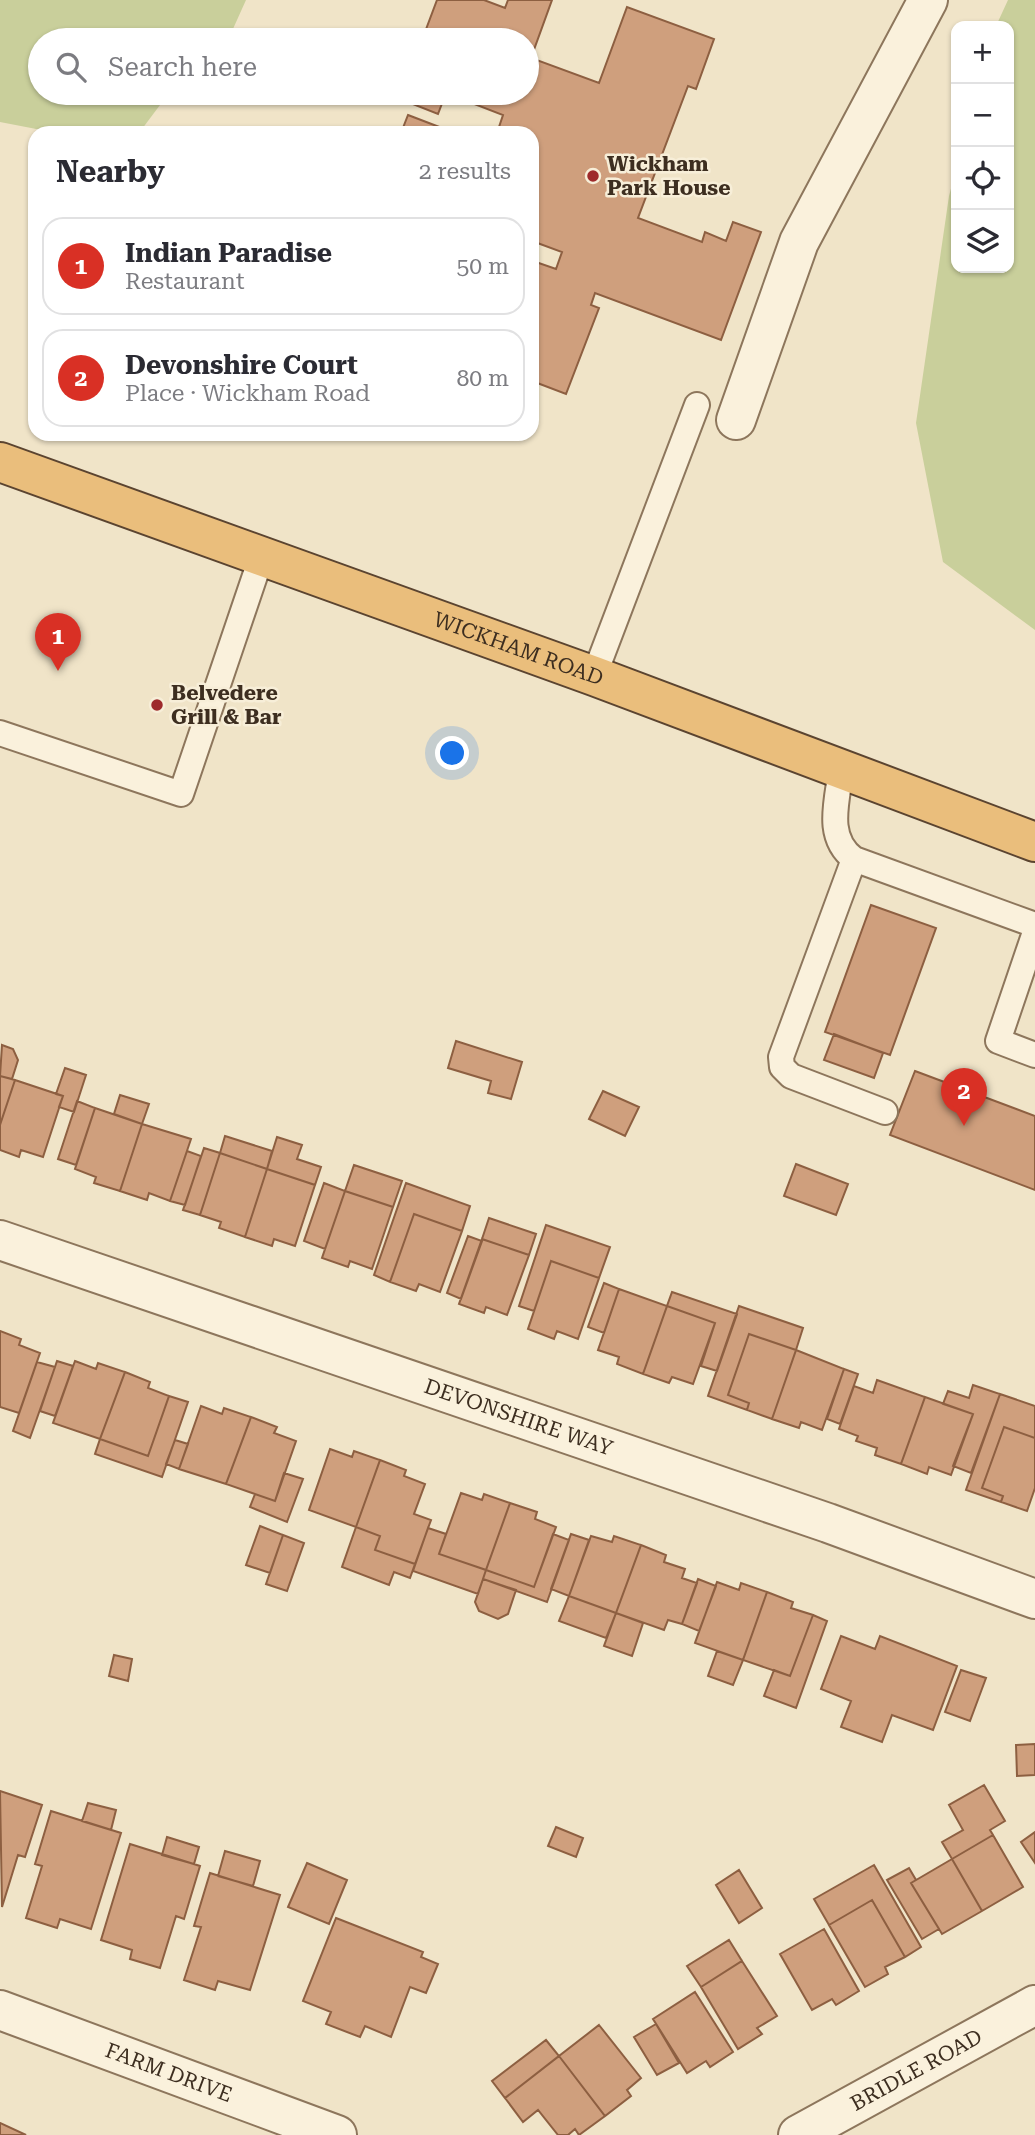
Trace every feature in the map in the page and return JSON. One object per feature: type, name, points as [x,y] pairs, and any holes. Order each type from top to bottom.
[{"type":"highway","name":"WICKHAM ROAD","points":[[0,463],[594,676],[1035,842]]},
{"type":"street","points":[[736,419],[799,243],[928,0]]},
{"type":"street","name":"DEVONSHIRE WAY","points":[[0,1240],[828,1523],[1035,1599]]},
{"type":"street","name":"BRIDLE ROAD","points":[[798,2135],[1035,2005]]},
{"type":"street","name":"FARM DRIVE","points":[[0,2010],[337,2135]]},
{"type":"lane","points":[[594,676],[697,405]]},
{"type":"lane","points":[[0,733],[181,794],[262,555]]},
{"type":"lane","points":[[841,770],[836,841],[854,859],[1035,925]]},
{"type":"lane","points":[[854,859],[781,1057],[782,1067],[791,1076],[886,1112]]},
{"type":"lane","points":[[1035,932],[998,1041],[1035,1055]]},
{"type":"green space","points":[[0,0],[246,0],[233,28],[28,28],[28,105],[160,105],[144,126],[28,127],[0,122]]},
{"type":"green space","points":[[1008,0],[1035,0],[1035,630],[943,562],[916,423],[951,189],[951,273],[1014,273],[1014,21],[998,21]]},
{"type":"building","name":"Wickham Park House","points":[[437,0],[484,0],[505,8],[508,0],[552,0],[539,36],[539,28],[426,28]]},
{"type":"building","name":"Wickham Park House","points":[[627,7],[714,39],[696,89],[688,86],[638,218],[702,242],[705,232],[726,241],[733,222],[761,232],[721,340],[595,293],[591,305],[599,308],[566,394],[539,384],[539,263],[556,269],[562,252],[539,244],[539,126],[499,126],[503,115],[477,105],[539,105],[539,61],[599,83]]},
{"type":"building","points":[[415,105],[441,105],[438,114]]},
{"type":"building","points":[[408,115],[437,126],[404,126]]},
{"type":"building","points":[[871,905],[936,928],[890,1055],[825,1032]]},
{"type":"building","points":[[834,1034],[883,1053],[874,1078],[824,1060]]},
{"type":"building","points":[[456,1041],[522,1062],[511,1099],[488,1093],[491,1081],[448,1068]]},
{"type":"building","points":[[2,1045],[13,1049],[18,1060],[12,1079],[0,1076]]},
{"type":"building","points":[[65,1068],[86,1075],[74,1112],[59,1107],[63,1096],[56,1094]]},
{"type":"building","points":[[915,1071],[1035,1116],[1035,1190],[890,1135]]},
{"type":"building","points":[[0,1076],[15,1080],[0,1125]]},
{"type":"building","points":[[15,1080],[63,1096],[43,1157],[21,1150],[19,1157],[0,1150],[0,1125]]},
{"type":"building","points":[[603,1091],[639,1107],[625,1136],[589,1119]]},
{"type":"building","points":[[120,1095],[149,1104],[142,1124],[114,1114]]},
{"type":"building","points":[[77,1101],[95,1108],[76,1165],[58,1159]]},
{"type":"building","points":[[95,1108],[142,1124],[120,1191],[94,1183],[96,1177],[75,1169]]},
{"type":"building","points":[[142,1124],[191,1139],[170,1201],[149,1193],[147,1200],[120,1191]]},
{"type":"building","points":[[225,1136],[272,1151],[267,1169],[220,1153]]},
{"type":"building","points":[[277,1137],[302,1145],[297,1159],[321,1167],[315,1185],[267,1169]]},
{"type":"building","points":[[204,1148],[220,1153],[200,1215],[183,1210]]},
{"type":"building","points":[[187,1151],[201,1156],[185,1205],[170,1201]]},
{"type":"building","points":[[220,1153],[267,1169],[245,1237],[219,1228],[221,1222],[200,1215]]},
{"type":"building","points":[[796,1164],[848,1184],[836,1215],[784,1196]]},
{"type":"building","points":[[354,1165],[402,1181],[393,1207],[345,1191]]},
{"type":"building","points":[[267,1169],[315,1185],[295,1246],[274,1239],[272,1246],[245,1237]]},
{"type":"building","points":[[324,1183],[345,1191],[325,1249],[304,1241]]},
{"type":"building","points":[[406,1183],[470,1206],[462,1231],[414,1214],[390,1282],[374,1275]]},
{"type":"building","points":[[345,1191],[393,1207],[372,1269],[350,1261],[348,1267],[322,1258]]},
{"type":"building","points":[[414,1214],[462,1231],[440,1292],[419,1284],[416,1291],[390,1282]]},
{"type":"building","points":[[489,1218],[536,1234],[529,1255],[482,1239]]},
{"type":"building","points":[[546,1225],[610,1247],[599,1278],[551,1261],[534,1311],[519,1306]]},
{"type":"building","points":[[468,1236],[482,1241],[461,1299],[447,1293]]},
{"type":"building","points":[[482,1239],[529,1255],[507,1315],[486,1307],[484,1313],[459,1304]]},
{"type":"building","points":[[551,1261],[599,1278],[578,1339],[557,1331],[554,1339],[528,1329]]},
{"type":"building","points":[[604,1283],[619,1289],[604,1333],[588,1327]]},
{"type":"building","points":[[619,1289],[667,1306],[643,1374],[617,1364],[619,1357],[598,1350]]},
{"type":"building","points":[[672,1292],[737,1314],[717,1371],[701,1366],[715,1323],[667,1306]]},
{"type":"building","points":[[667,1306],[715,1323],[693,1384],[672,1377],[669,1383],[643,1374]]},
{"type":"building","points":[[739,1306],[803,1328],[796,1350],[749,1334],[728,1395],[749,1403],[747,1410],[708,1396]]},
{"type":"building","points":[[0,1331],[21,1339],[19,1345],[40,1353],[19,1413],[0,1407]]},
{"type":"building","points":[[749,1334],[796,1350],[772,1419],[747,1410],[749,1403],[728,1395]]},
{"type":"building","points":[[796,1350],[844,1369],[822,1430],[801,1422],[799,1428],[772,1419]]},
{"type":"building","points":[[57,1361],[73,1366],[55,1416],[40,1411]]},
{"type":"building","points":[[75,1361],[96,1369],[98,1363],[125,1372],[100,1439],[53,1423]]},
{"type":"building","points":[[37,1362],[55,1367],[30,1438],[13,1431]]},
{"type":"building","points":[[844,1369],[858,1374],[840,1424],[827,1419]]},
{"type":"building","points":[[125,1372],[150,1382],[148,1388],[169,1396],[148,1456],[100,1439]]},
{"type":"building","points":[[877,1380],[925,1397],[901,1464],[875,1455],[877,1448],[856,1441],[858,1436],[839,1429],[854,1386],[873,1393]]},
{"type":"building","points":[[973,1385],[1000,1394],[971,1473],[953,1466],[973,1414],[943,1404],[948,1391],[969,1398]]},
{"type":"building","points":[[1000,1394],[1035,1406],[1035,1438],[1004,1427],[982,1488],[1003,1496],[1001,1502],[966,1490]]},
{"type":"building","points":[[169,1396],[188,1402],[162,1477],[95,1454],[100,1439],[148,1456]]},
{"type":"building","points":[[925,1397],[973,1414],[951,1475],[929,1467],[927,1474],[901,1464]]},
{"type":"building","points":[[201,1406],[222,1414],[224,1408],[251,1417],[226,1484],[179,1469]]},
{"type":"building","points":[[251,1417],[277,1427],[274,1433],[296,1441],[275,1501],[226,1484]]},
{"type":"building","points":[[1004,1427],[1035,1438],[1035,1488],[1027,1511],[1001,1502],[1003,1496],[982,1488]]},
{"type":"building","points":[[175,1440],[188,1444],[179,1469],[166,1464]]},
{"type":"building","points":[[330,1449],[352,1457],[354,1451],[380,1460],[356,1527],[309,1510]]},
{"type":"building","points":[[380,1460],[406,1470],[404,1476],[425,1484],[414,1514],[431,1520],[415,1564],[375,1550],[380,1536],[356,1527]]},
{"type":"building","points":[[284,1473],[303,1479],[287,1522],[250,1507],[255,1494],[275,1501]]},
{"type":"building","points":[[461,1493],[482,1500],[484,1494],[510,1503],[486,1570],[439,1554]]},
{"type":"building","points":[[510,1503],[537,1512],[535,1519],[556,1527],[534,1587],[486,1570]]},
{"type":"building","points":[[260,1526],[283,1535],[270,1573],[246,1565]]},
{"type":"building","points":[[356,1527],[380,1536],[375,1550],[415,1564],[410,1578],[394,1572],[389,1585],[342,1567]]},
{"type":"building","points":[[428,1528],[446,1534],[439,1554],[486,1570],[478,1594],[413,1571]]},
{"type":"building","points":[[553,1534],[569,1540],[547,1602],[483,1579],[486,1570],[534,1587]]},
{"type":"building","points":[[571,1534],[589,1540],[569,1596],[551,1589]]},
{"type":"building","points":[[283,1535],[304,1543],[287,1591],[266,1584]]},
{"type":"building","points":[[591,1536],[612,1542],[614,1536],[641,1545],[616,1613],[569,1596]]},
{"type":"building","points":[[641,1545],[666,1555],[664,1562],[685,1569],[682,1578],[697,1583],[682,1624],[668,1620],[664,1630],[616,1613]]},
{"type":"building","points":[[483,1579],[516,1590],[508,1614],[498,1619],[479,1611],[475,1602]]},
{"type":"building","points":[[698,1579],[716,1586],[699,1631],[682,1624]]},
{"type":"building","points":[[717,1582],[739,1590],[741,1583],[767,1592],[743,1660],[695,1643]]},
{"type":"building","points":[[767,1592],[793,1602],[791,1608],[813,1615],[790,1676],[743,1660]]},
{"type":"building","points":[[569,1596],[616,1613],[606,1638],[559,1621]]},
{"type":"building","points":[[616,1613],[643,1623],[632,1656],[604,1646]]},
{"type":"building","points":[[813,1615],[827,1621],[796,1708],[764,1696],[774,1670],[790,1676]]},
{"type":"building","points":[[841,1636],[875,1649],[880,1636],[957,1666],[933,1730],[892,1715],[882,1742],[841,1727],[851,1701],[821,1689]]},
{"type":"building","points":[[717,1651],[743,1660],[733,1685],[708,1676]]},
{"type":"building","points":[[114,1655],[132,1659],[128,1681],[109,1676]]},
{"type":"building","points":[[961,1670],[986,1678],[970,1721],[945,1712]]},
{"type":"building","points":[[1035,1744],[1035,1775],[1017,1776],[1016,1745]]},
{"type":"building","points":[[984,1785],[1005,1821],[990,1830],[993,1835],[952,1859],[942,1842],[963,1830],[949,1805]]},
{"type":"building","points":[[0,1791],[42,1805],[25,1857],[18,1855],[2,1907]]},
{"type":"building","points":[[88,1803],[116,1810],[111,1830],[82,1821]]},
{"type":"building","points":[[51,1811],[121,1833],[91,1929],[60,1919],[57,1928],[26,1918],[42,1866],[35,1864]]},
{"type":"building","points":[[556,1827],[583,1838],[576,1857],[548,1846]]},
{"type":"building","points":[[1035,1832],[1035,1863],[1021,1842]]},
{"type":"building","points":[[993,1835],[1023,1887],[982,1911],[952,1859]]},
{"type":"building","points":[[167,1837],[199,1847],[194,1864],[162,1855]]},
{"type":"building","points":[[130,1844],[200,1866],[184,1919],[176,1916],[160,1968],[130,1959],[132,1950],[101,1940]]},
{"type":"building","points":[[225,1851],[260,1861],[253,1886],[218,1876]]},
{"type":"building","points":[[952,1859],[982,1911],[942,1934],[911,1883]]},
{"type":"building","points":[[307,1863],[347,1880],[329,1924],[288,1907]]},
{"type":"building","points":[[874,1865],[921,1947],[905,1957],[872,1900],[829,1925],[814,1899]]},
{"type":"building","points":[[909,1868],[916,1880],[911,1883],[939,1929],[922,1939],[887,1880]]},
{"type":"building","points":[[739,1870],[762,1908],[739,1923],[716,1885]]},
{"type":"building","points":[[210,1873],[280,1895],[250,1990],[218,1981],[215,1990],[184,1980],[201,1927],[194,1926]]},
{"type":"building","points":[[872,1900],[905,1957],[885,1967],[888,1974],[865,1987],[829,1925]]},
{"type":"building","points":[[336,1918],[423,1952],[421,1957],[438,1964],[426,1993],[410,1987],[391,2037],[365,2026],[360,2037],[326,2024],[331,2012],[303,2001]]},
{"type":"building","points":[[824,1929],[859,1991],[836,2005],[832,1999],[812,2010],[780,1954]]},
{"type":"building","points":[[729,1940],[742,1961],[701,1987],[687,1966]]},
{"type":"building","points":[[742,1961],[777,2016],[757,2028],[762,2034],[738,2049],[701,1987]]},
{"type":"building","points":[[695,1992],[733,2052],[710,2067],[706,2061],[687,2073],[653,2019]]},
{"type":"building","points":[[656,2024],[679,2063],[657,2075],[634,2037]]},
{"type":"building","points":[[599,2025],[641,2078],[627,2090],[631,2096],[605,2116],[559,2056]]},
{"type":"building","points":[[546,2040],[559,2056],[505,2098],[492,2081]]},
{"type":"building","points":[[559,2056],[605,2116],[579,2135],[575,2129],[568,2135],[558,2135],[538,2110],[523,2122],[505,2098]]},
{"type":"building","points":[[0,2123],[26,2135],[0,2135]]},
{"type":"place","name":"Wickham Park House","points":[[593,176]]},
{"type":"place","name":"Indian Paradise","points":[[58,671]]},
{"type":"place","name":"Belvedere Grill & Bar","points":[[157,705]]},
{"type":"place","name":"Devonshire Court","points":[[964,1126]]}]
